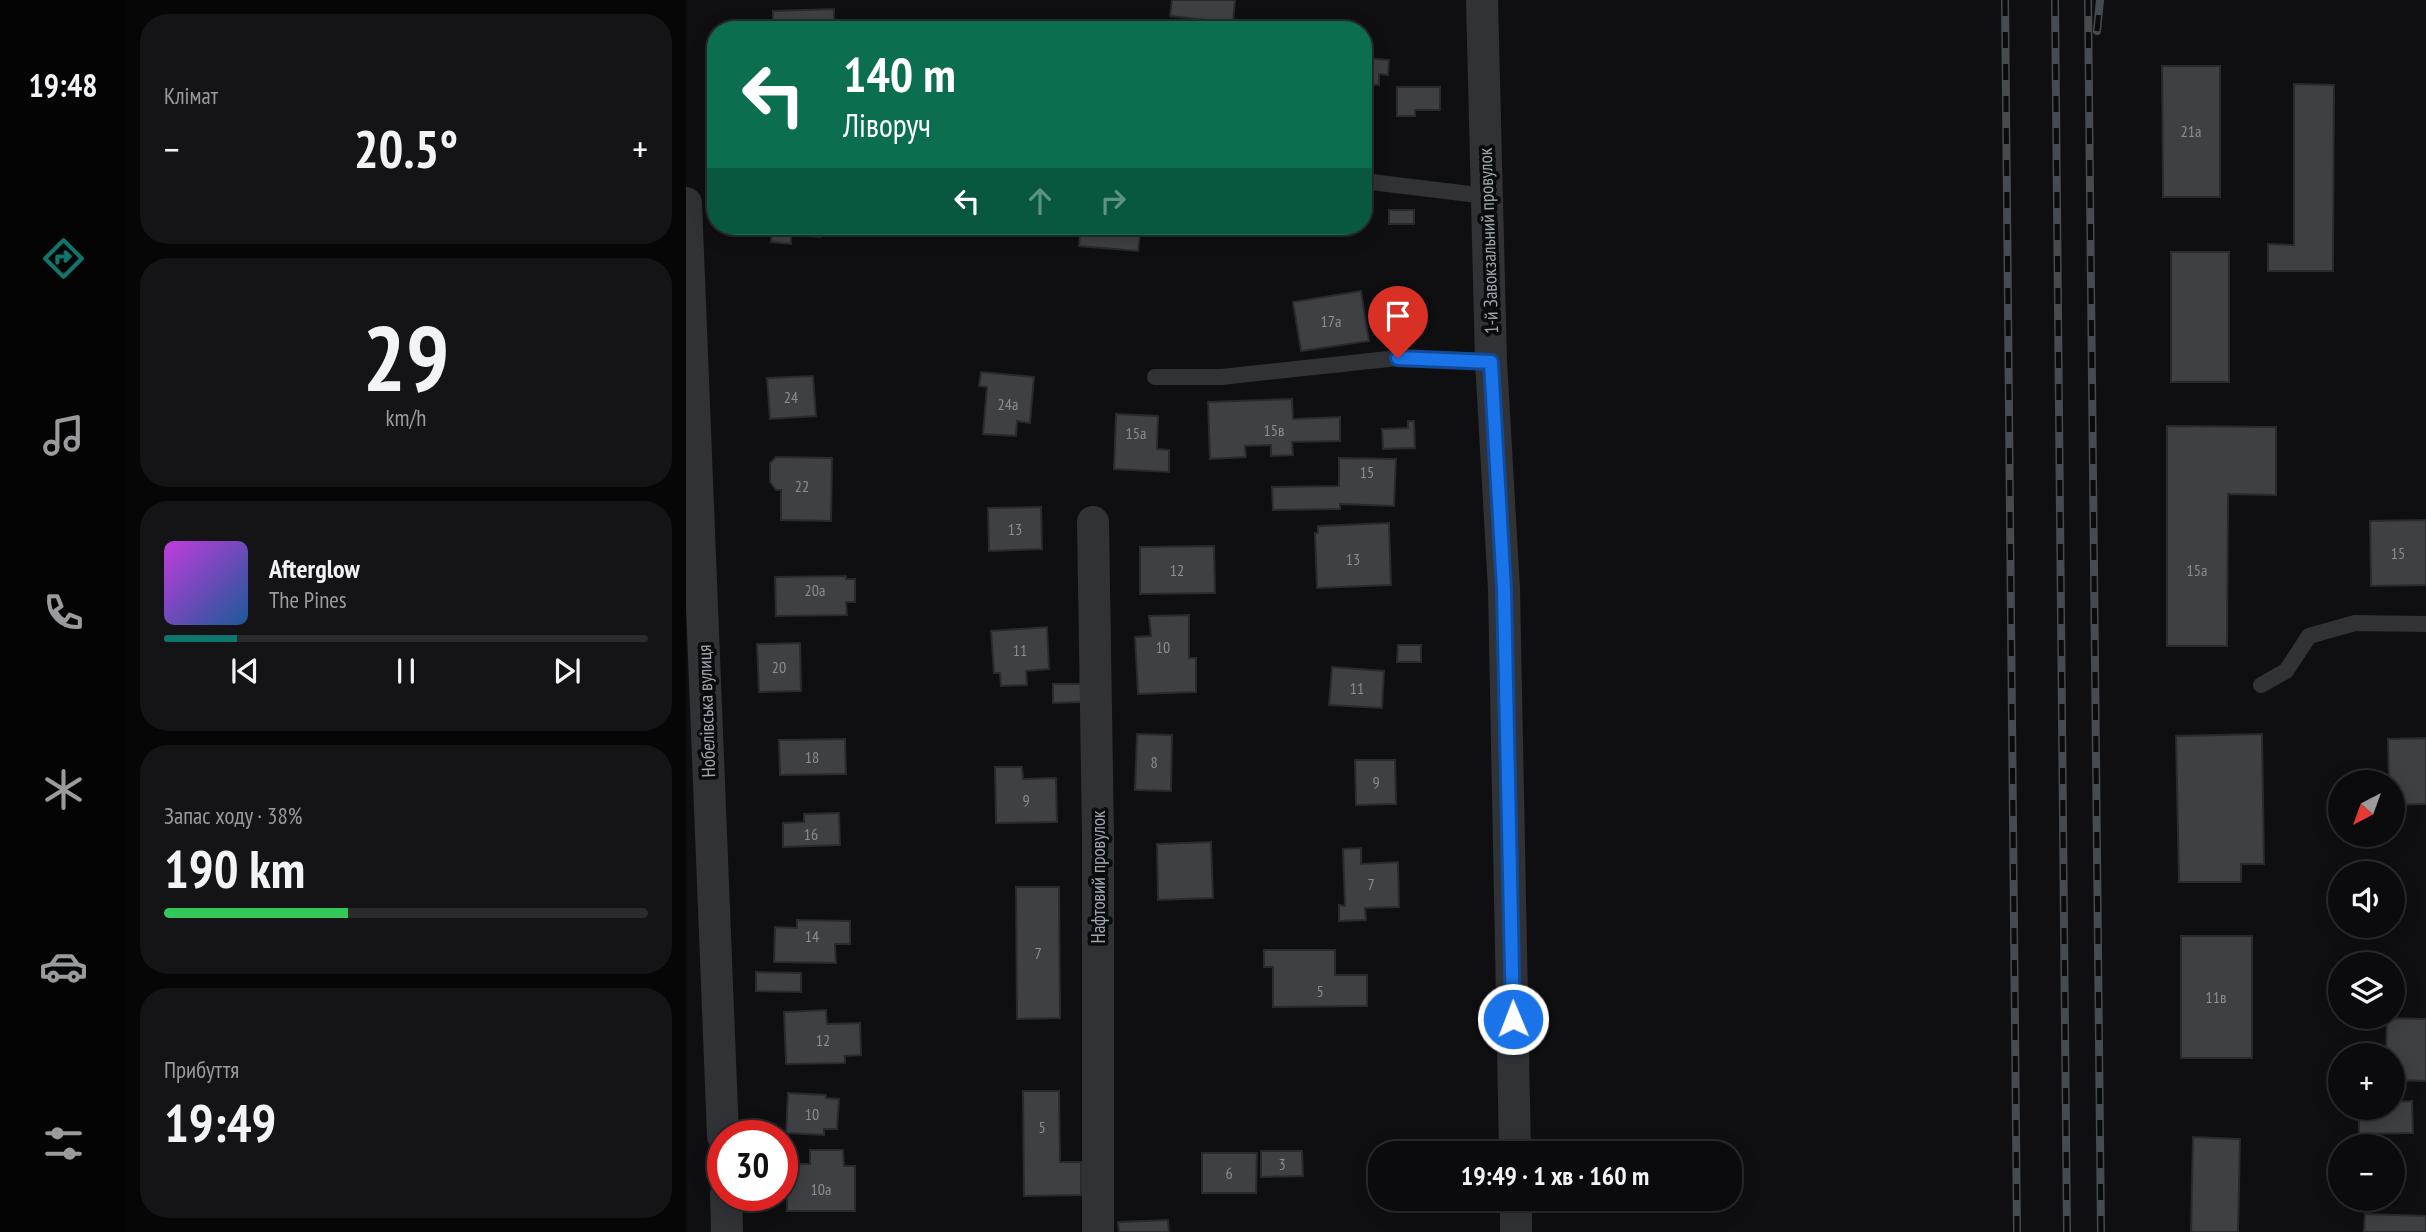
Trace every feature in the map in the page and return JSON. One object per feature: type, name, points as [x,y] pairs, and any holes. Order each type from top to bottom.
[{"type":"street","name":"1-й Завокзальний провулок","points":[[1482,0],[1491,362],[1504,589],[1515,1141]]},
{"type":"street","name":"Нобелівська вулиця","points":[[686,203],[722,1120]]},
{"type":"street","name":"Нафтовий провулок","points":[[1093,522],[1098,835],[1098,1232]]},
{"type":"street","points":[[726,1211],[727,1232]]},
{"type":"street","points":[[1516,1211],[1516,1232]]},
{"type":"lane","points":[[1372,182],[1486,196]]},
{"type":"lane","points":[[1155,377],[1221,377],[1398,358],[1491,362]]},
{"type":"lane","points":[[2261,685],[2286,671],[2309,636],[2355,623],[2426,624]]},
{"type":"building","points":[[1172,0],[1235,0],[1233,21],[1170,16]]},
{"type":"building","points":[[834,9],[834,21],[773,21],[773,11]]},
{"type":"building","points":[[1372,59],[1389,60],[1388,75],[1379,74],[1379,85],[1372,85]]},
{"type":"building","points":[[2162,66],[2220,66],[2220,197],[2163,197]]},
{"type":"building","points":[[2294,84],[2334,85],[2333,271],[2268,271],[2268,244],[2294,245]]},
{"type":"building","points":[[1397,87],[1440,87],[1440,110],[1415,110],[1415,116],[1397,116]]},
{"type":"building","points":[[1389,210],[1414,210],[1414,224],[1389,224]]},
{"type":"building","points":[[771,235],[791,235],[791,244],[771,242]]},
{"type":"building","points":[[1080,235],[1140,235],[1138,251],[1079,246]]},
{"type":"building","points":[[2171,252],[2229,252],[2229,382],[2171,382]]},
{"type":"building","points":[[1361,291],[1369,341],[1301,351],[1293,302]]},
{"type":"building","points":[[981,372],[1034,377],[1030,423],[1017,421],[1016,436],[983,434],[987,387],[979,386]]},
{"type":"building","points":[[813,376],[816,416],[770,419],[767,378]]},
{"type":"building","points":[[1292,399],[1293,419],[1340,417],[1340,441],[1292,442],[1293,455],[1271,456],[1271,445],[1245,446],[1246,457],[1210,459],[1208,402]]},
{"type":"building","points":[[1116,414],[1158,416],[1157,449],[1169,450],[1169,472],[1114,469]]},
{"type":"building","points":[[1408,421],[1414,421],[1415,448],[1383,449],[1382,429],[1408,428]]},
{"type":"building","points":[[2167,426],[2276,427],[2276,495],[2228,494],[2227,646],[2167,646]]},
{"type":"building","points":[[776,457],[832,458],[831,521],[781,520],[781,490],[776,490],[770,482],[770,463]]},
{"type":"building","points":[[1339,458],[1396,459],[1394,506],[1340,504],[1340,509],[1273,510],[1272,487],[1339,486]]},
{"type":"building","points":[[1041,507],[1042,549],[989,551],[988,508]]},
{"type":"building","points":[[2426,520],[2426,585],[2371,586],[2370,521]]},
{"type":"building","points":[[1389,523],[1391,585],[1317,588],[1315,533],[1318,533],[1318,526]]},
{"type":"building","points":[[1214,546],[1215,593],[1140,594],[1140,547]]},
{"type":"building","points":[[846,576],[846,579],[855,579],[855,602],[846,602],[847,615],[776,616],[775,577]]},
{"type":"building","points":[[1189,615],[1189,658],[1196,658],[1196,692],[1138,694],[1135,637],[1151,636],[1149,616]]},
{"type":"building","points":[[1047,627],[1049,669],[1026,671],[1027,685],[1001,686],[1000,673],[994,673],[991,631]]},
{"type":"building","points":[[800,643],[801,691],[759,692],[757,644]]},
{"type":"building","points":[[1398,645],[1421,645],[1421,662],[1397,662]]},
{"type":"building","points":[[1332,667],[1384,671],[1382,708],[1329,705]]},
{"type":"building","points":[[1053,684],[1083,684],[1083,702],[1053,703]]},
{"type":"building","points":[[1137,734],[1172,735],[1171,791],[1135,790]]},
{"type":"building","points":[[2262,734],[2264,864],[2241,864],[2241,882],[2179,882],[2176,736]]},
{"type":"building","points":[[2426,738],[2426,804],[2405,805],[2405,770],[2389,770],[2388,739]]},
{"type":"building","points":[[845,739],[846,774],[780,775],[779,740]]},
{"type":"building","points":[[1355,760],[1395,760],[1396,804],[1356,805]]},
{"type":"building","points":[[995,767],[1022,767],[1023,779],[1056,778],[1057,822],[996,823]]},
{"type":"building","points":[[839,813],[840,845],[783,847],[783,823],[804,822],[804,814]]},
{"type":"building","points":[[1211,842],[1213,898],[1158,900],[1157,844]]},
{"type":"building","points":[[1361,848],[1361,864],[1398,862],[1399,907],[1365,908],[1366,920],[1339,921],[1339,905],[1345,906],[1343,849]]},
{"type":"building","points":[[1016,887],[1059,887],[1060,1018],[1017,1019]]},
{"type":"building","points":[[797,920],[850,921],[850,944],[835,944],[836,963],[774,962],[775,927],[797,928]]},
{"type":"building","points":[[2181,936],[2252,936],[2252,1058],[2181,1058]]},
{"type":"building","points":[[1264,950],[1335,950],[1335,975],[1367,975],[1367,1006],[1273,1007],[1273,967],[1264,967]]},
{"type":"building","points":[[756,972],[801,973],[801,992],[756,991]]},
{"type":"building","points":[[826,1010],[827,1024],[860,1023],[861,1055],[845,1056],[845,1063],[786,1064],[784,1012]]},
{"type":"building","points":[[2405,1018],[2426,1019],[2426,1081],[2405,1080],[2405,1043],[2386,1043],[2387,1029],[2405,1029]]},
{"type":"building","points":[[1023,1091],[1059,1091],[1060,1162],[1081,1162],[1081,1195],[1024,1196]]},
{"type":"building","points":[[788,1093],[826,1095],[826,1098],[839,1099],[837,1129],[824,1129],[824,1135],[798,1134],[798,1120],[787,1120]]},
{"type":"building","points":[[2405,1101],[2412,1101],[2413,1133],[2359,1134],[2359,1120],[2405,1120]]},
{"type":"building","points":[[2193,1137],[2240,1139],[2238,1232],[2191,1232]]},
{"type":"building","points":[[810,1150],[843,1150],[844,1166],[855,1166],[855,1211],[798,1211],[798,1164],[810,1164]]},
{"type":"building","points":[[1261,1151],[1302,1151],[1303,1176],[1261,1177]]},
{"type":"building","points":[[1202,1153],[1257,1153],[1256,1193],[1202,1193]]},
{"type":"building","points":[[2365,1214],[2426,1216],[2426,1232],[2364,1232]]},
{"type":"building","points":[[1168,1220],[1169,1232],[1119,1232],[1118,1222]]},
{"type":"railway","points":[[2005,0],[2017,1232]]},
{"type":"railway","points":[[2055,0],[2067,1232]]},
{"type":"railway","points":[[2088,0],[2101,1232]]},
{"type":"railway","points":[[2097,31],[2100,0]]},
{"type":"route","points":[[1398,358],[1491,362],[1504,589],[1513,1019]]}]
